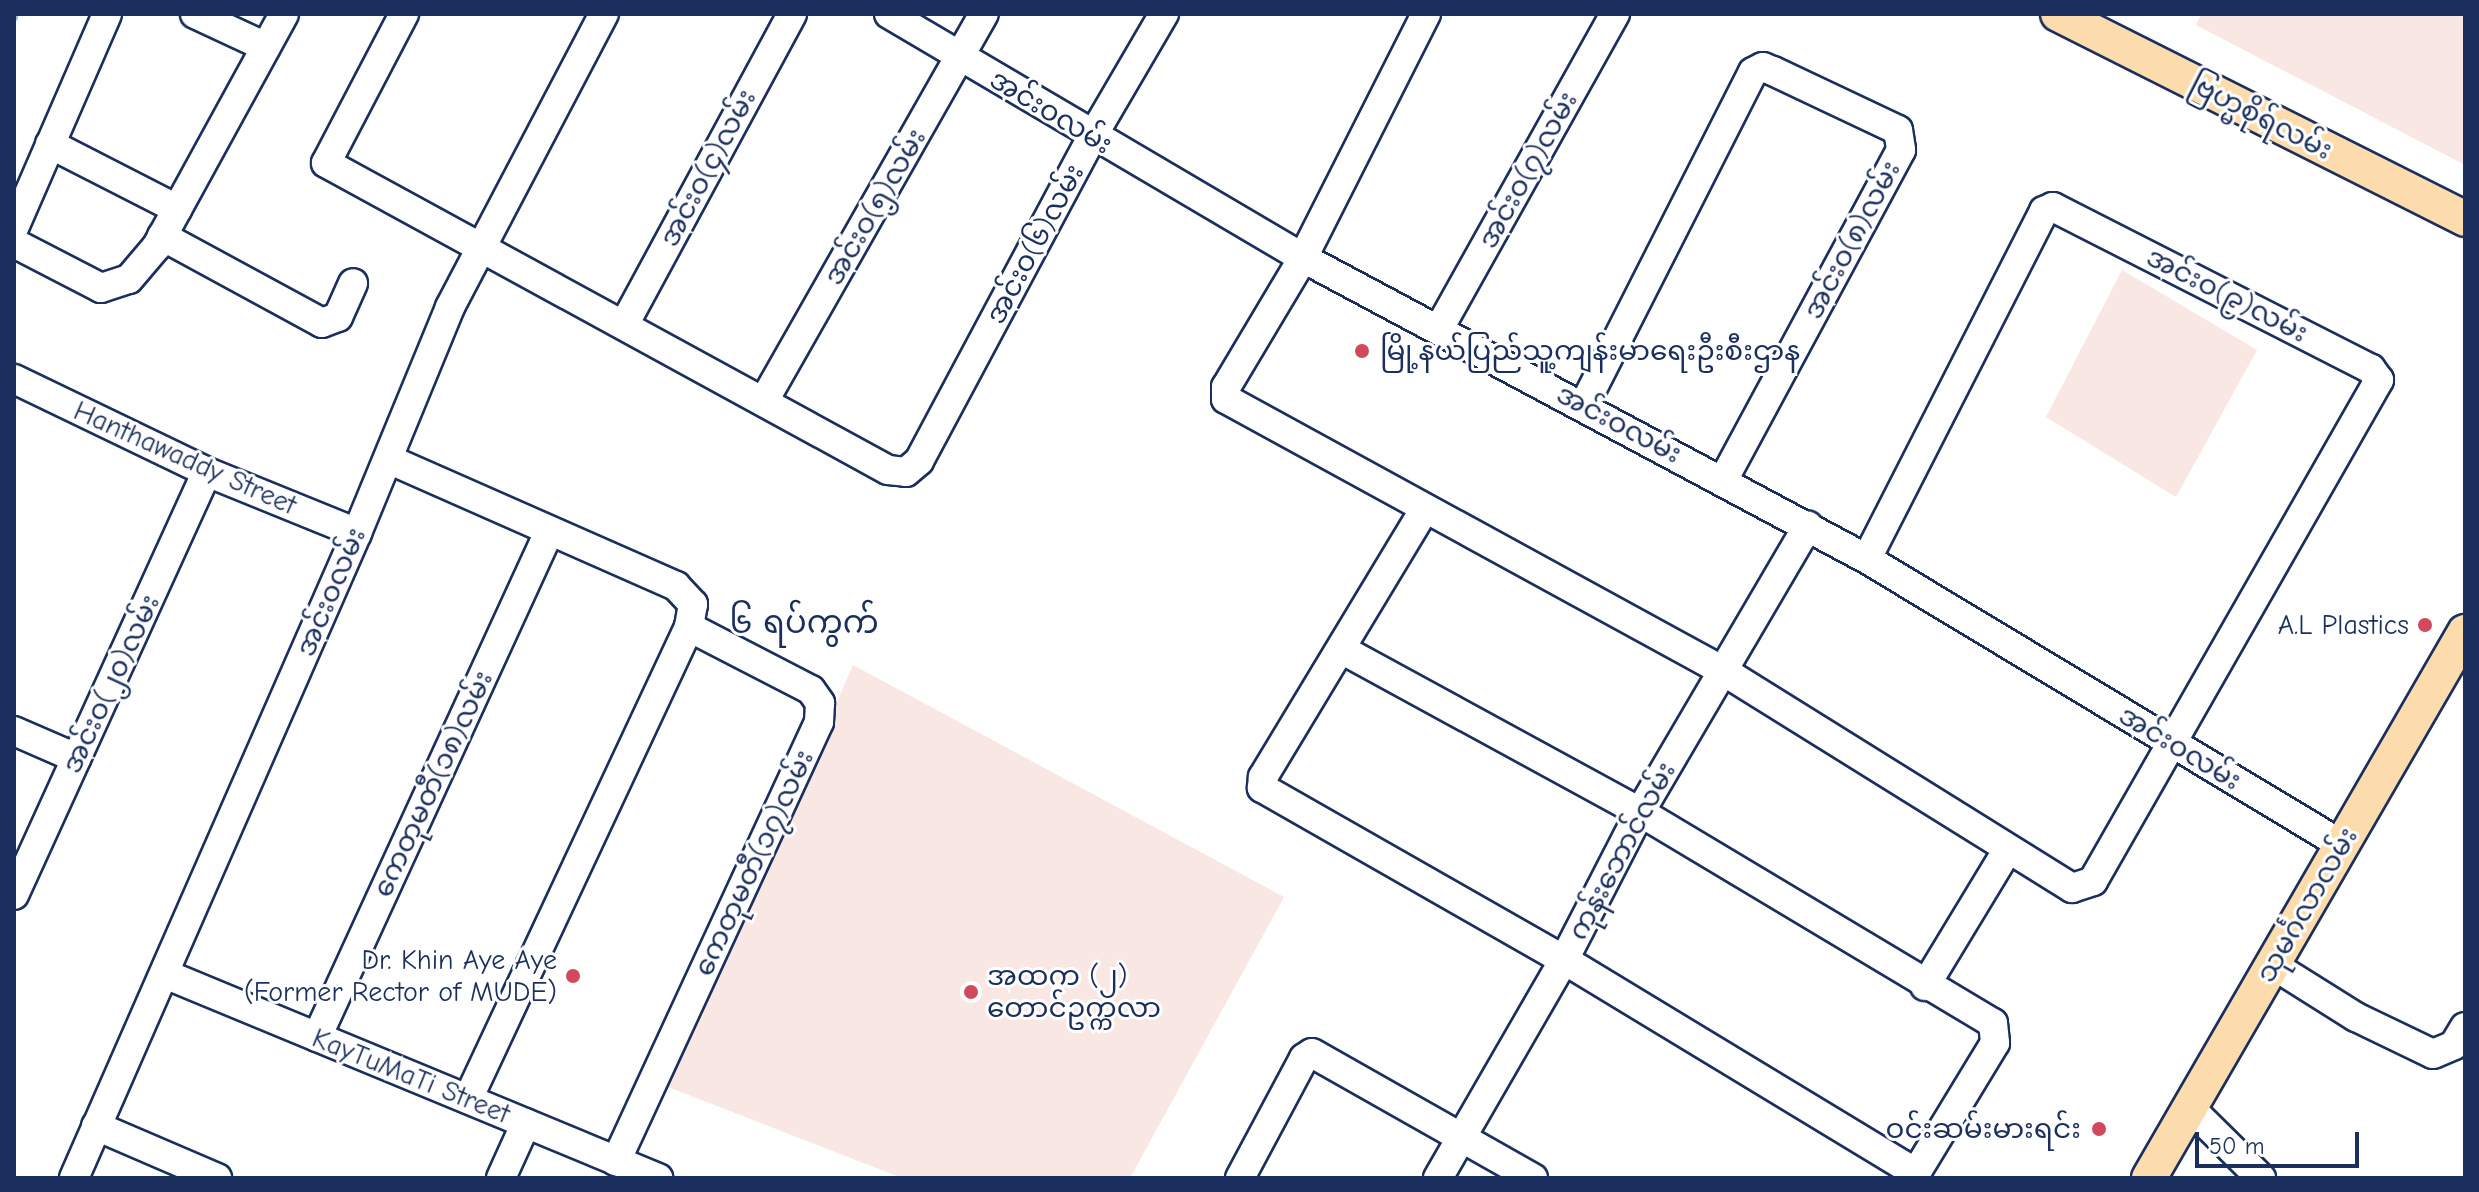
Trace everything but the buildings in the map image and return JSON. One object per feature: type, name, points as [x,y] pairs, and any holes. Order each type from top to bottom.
[{"type":"main road","name":"ဗြဟ္မစိုရ်လမ်း","points":[[2058,14],[2465,219]]},
{"type":"main road","name":"သုမင်္ဂလာလမ်း","points":[[2149,1178],[2465,632]]},
{"type":"street","points":[[14,228],[107,14]]},
{"type":"street","points":[[195,14],[266,47]]},
{"type":"street","points":[[14,243],[101,288],[129,279],[162,236],[284,14]]},
{"type":"street","points":[[404,14],[326,163],[765,399]]},
{"type":"street","name":"အင်းဝလမ်း","points":[[74,1178],[357,533],[450,307],[604,14]]},
{"type":"street","name":"အင်းဝ(၄)လမ်း","points":[[625,323],[792,14]]},
{"type":"street","name":"အင်းဝလမ်း","points":[[889,14],[1092,137],[1303,258],[1440,327],[1867,559],[2342,845]]},
{"type":"street","name":"အင်းဝ(၅)လမ်း","points":[[765,399],[984,14]]},
{"type":"street","name":"အင်းဝ(၆)လမ်း","points":[[765,399],[888,470],[906,472],[919,461],[1092,137],[1164,14]]},
{"type":"street","points":[[1426,14],[1303,258],[1226,387],[1226,399],[1725,672],[2072,888],[2084,888],[2093,881],[2174,745]]},
{"type":"street","name":"အင်းဝ(၇)လမ်း","points":[[1440,327],[1615,14]]},
{"type":"street","name":"အင်းဝ(၈)လမ်း","points":[[1584,405],[1753,72],[1763,67],[1898,130],[1901,150],[1723,480]]},
{"type":"street","points":[[50,144],[177,209]]},
{"type":"street","name":"အင်းဝ(၉)လမ်း","points":[[1867,559],[2044,211],[2053,207],[2371,369],[2379,380],[2374,391],[2174,745]]},
{"type":"street","points":[[162,236],[322,323],[338,317],[353,283]]},
{"type":"street","name":"Hanthawaddy Street","points":[[14,379],[207,472],[357,533]]},
{"type":"street","points":[[388,459],[676,586],[693,604],[689,627],[468,1099]]},
{"type":"street","name":"အင်းဝ(၂၀)လမ်း","points":[[14,895],[207,472]]},
{"type":"street","points":[[1341,649],[1640,812],[1925,986],[1993,1023],[1997,1033],[1916,1173],[1564,960],[1262,788],[1263,777],[1424,510]]},
{"type":"street","name":"ကုန်းဘောင်လမ်း","points":[[1438,1178],[1564,960],[1640,812],[1808,526]]},
{"type":"street","name":"ကေတုမတီ(၁၈)လမ်း","points":[[317,1037],[549,532]]},
{"type":"street","name":"ကေတုမတီ(၁၇)လမ်း","points":[[616,1161],[819,722],[820,703],[811,690],[689,627]]},
{"type":"street","points":[[14,731],[76,758]]},
{"type":"street","points":[[1925,986],[2008,849]]},
{"type":"street","points":[[2273,965],[2356,1017],[2433,1054],[2454,1045],[2465,1027]]},
{"type":"street","name":"KayTuMaTi Street","points":[[165,974],[658,1178]]},
{"type":"street","points":[[1240,1178],[1304,1058],[1312,1053],[1533,1178]]},
{"type":"street","points":[[2190,1108],[2261,1178]]},
{"type":"street","points":[[501,1178],[526,1123]]},
{"type":"street","points":[[96,1126],[217,1178]]},
{"type":"shaded area","points":[[2201,14],[2465,14],[2465,165],[2196,25]]},
{"type":"shaded area","points":[[2122,270],[2257,350],[2176,497],[2046,417]]},
{"type":"shaded area","name":"အထက (၂) တောင်ဥက္ကလာ","points":[[853,665],[1284,897],[1130,1178],[902,1178],[668,1087]]},
{"type":"place","name":"မြို့နယ်ပြည်သူ့ကျန်းမာရေးဦးစီးဌာန","points":[[1362,351]]},
{"type":"place","name":"A.L Plastics","points":[[2425,625]]},
{"type":"place","name":"Dr. Khin Aye Aye (Former Rector of MUDE)","points":[[573,976]]},
{"type":"place","name":"အထက (၂) တောင်ဥက္ကလာ","points":[[971,992]]},
{"type":"place","name":"ဝင်းဆမ်းမားရင်း","points":[[2099,1129]]},
{"type":"district","name":"၆ ရပ်ကွက်","points":[[804,623]]}]
